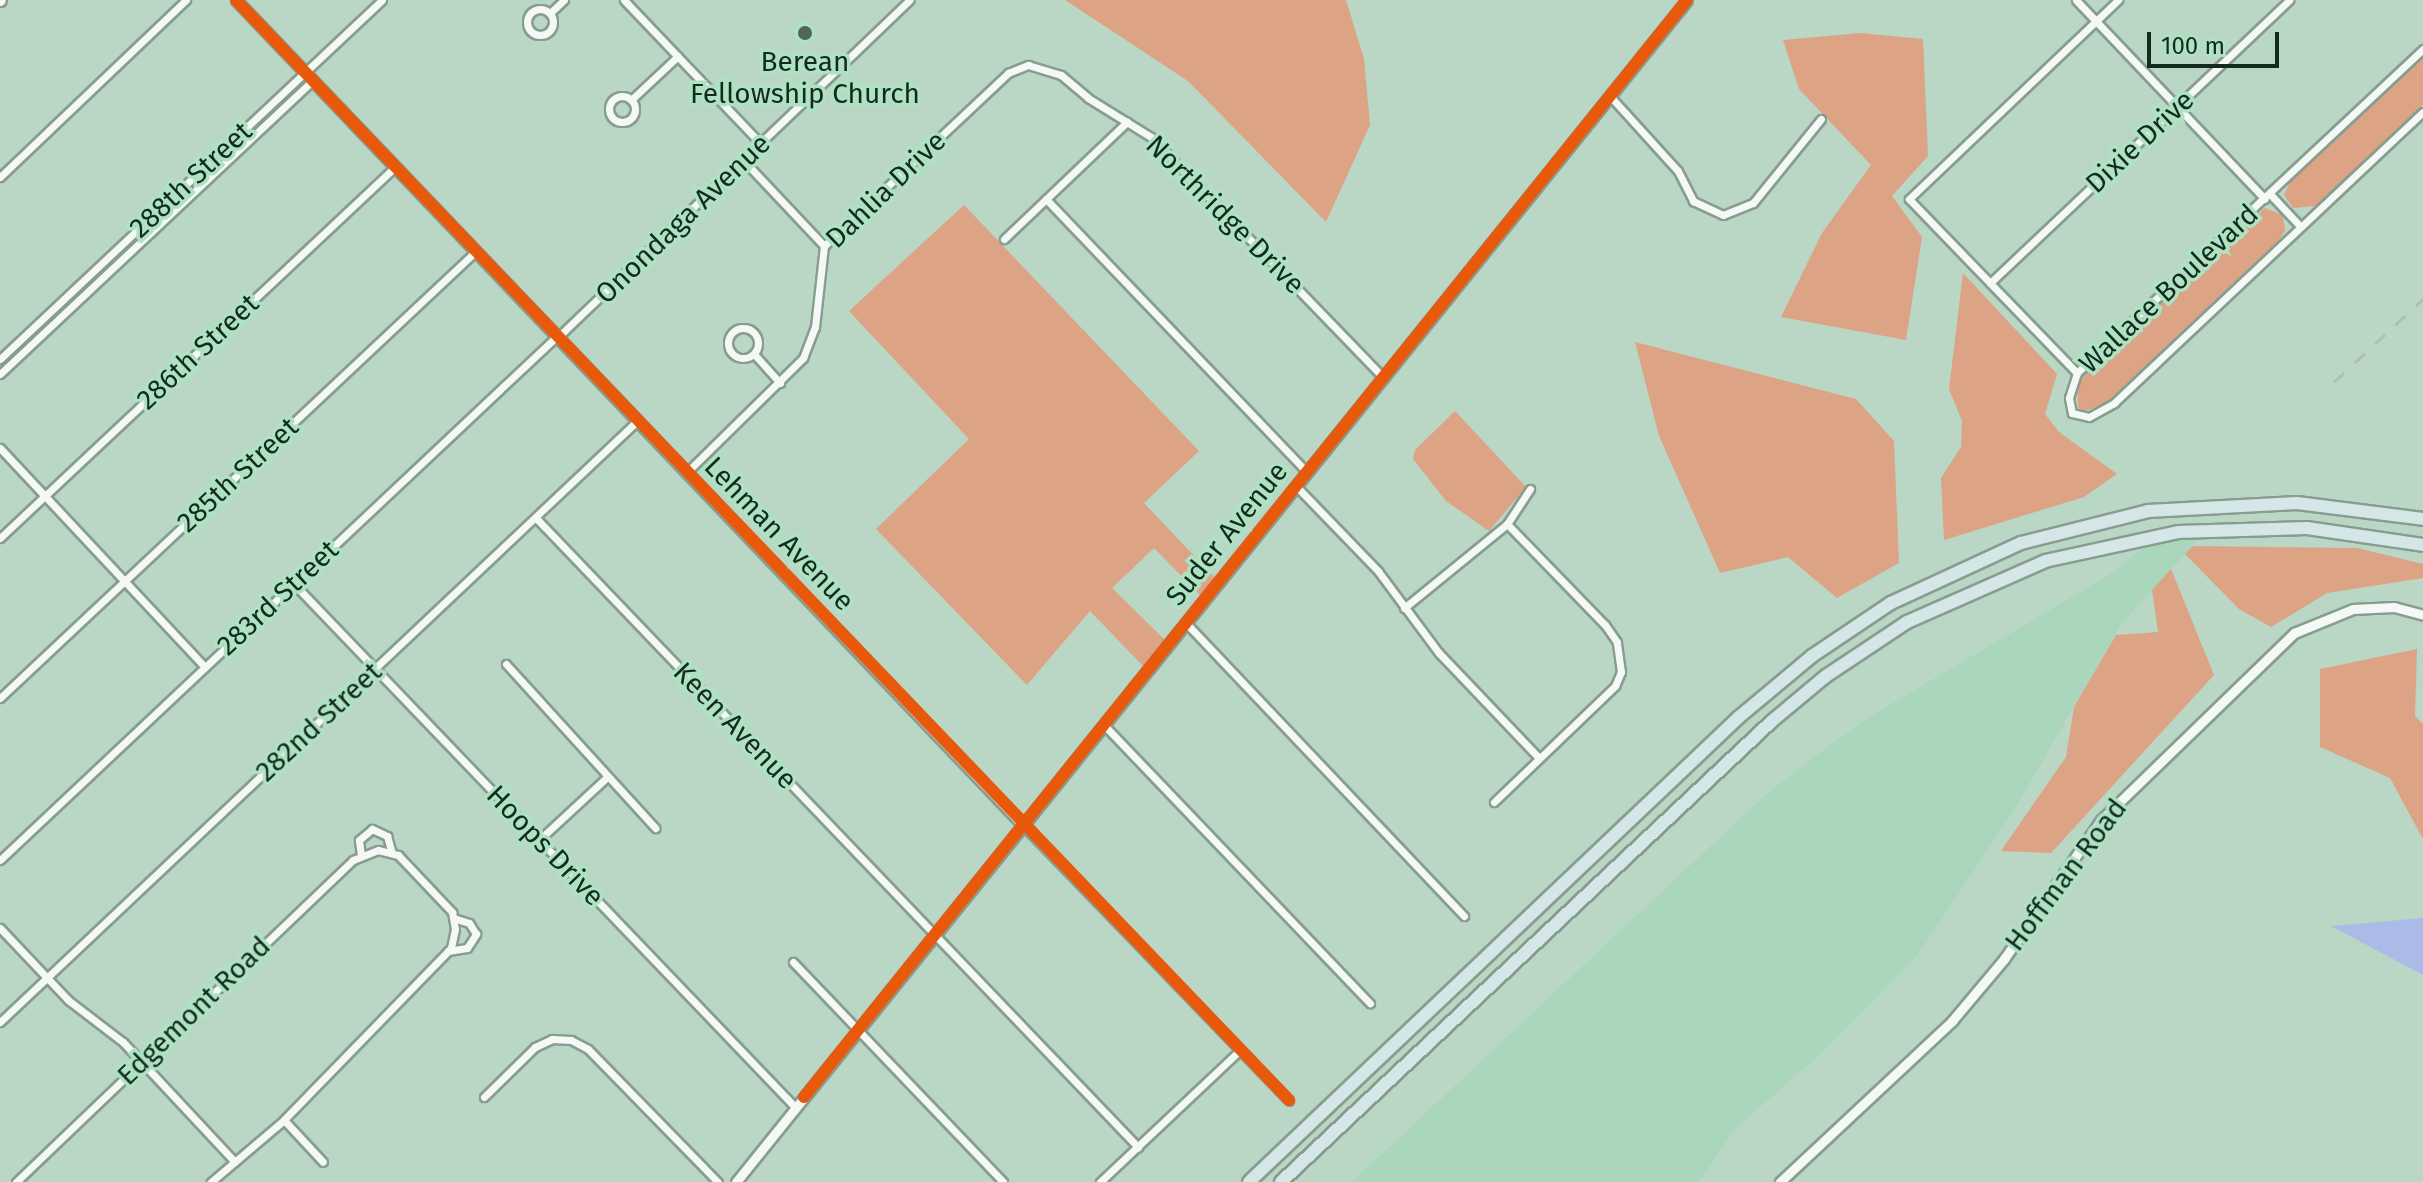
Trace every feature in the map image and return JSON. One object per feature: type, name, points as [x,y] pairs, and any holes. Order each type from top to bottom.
[{"type":"highway","points":[[1249,1182],[1710,744],[1812,656],[1884,607],[1962,567],[2060,531],[2142,512],[2264,503],[2345,507],[2423,519]]},
{"type":"highway","points":[[1281,1182],[1729,760],[1826,676],[1907,622],[1971,590],[2108,545],[2237,528],[2323,529],[2423,545]]},
{"type":"street","points":[[0,177],[186,0]]},
{"type":"street","name":"Lehman Avenue","points":[[236,0],[1289,1100]]},
{"type":"street","name":"288th Street","points":[[0,359],[382,0]]},
{"type":"street","points":[[550,13],[564,0]]},
{"type":"street","points":[[624,0],[761,144]]},
{"type":"street","name":"Onondaga Avenue","points":[[557,337],[909,0]]},
{"type":"street","name":"Suder Avenue","points":[[736,1182],[1687,0]]},
{"type":"street","points":[[2076,0],[2177,107],[2301,227]]},
{"type":"street","points":[[2077,373],[1909,199],[2118,0]]},
{"type":"street","name":"Dixie Drive","points":[[1990,283],[2289,0]]},
{"type":"street","name":"Wallace Boulevard","points":[[2423,49],[2077,373],[2069,398],[2072,413],[2089,417],[2106,410],[2423,112]]},
{"type":"street","points":[[631,100],[678,56]]},
{"type":"street","name":"Northridge Drive","points":[[1008,73],[1028,65],[1047,67],[1171,155],[1383,377]]},
{"type":"street","name":"Dahlia Drive","points":[[687,472],[798,365],[814,334],[824,246],[1008,73]]},
{"type":"street","name":"288th Street","points":[[0,374],[313,80]]},
{"type":"street","points":[[1610,96],[1678,171],[1693,201],[1712,213],[1732,214],[1753,203],[1821,119]]},
{"type":"street","points":[[1004,239],[1127,122]]},
{"type":"street","points":[[744,161],[824,246]]},
{"type":"street","name":"286th Street","points":[[0,538],[395,167]]},
{"type":"street","points":[[1046,199],[1307,472]]},
{"type":"street","name":"285th Street","points":[[0,698],[476,251]]},
{"type":"street","points":[[73,290],[81,298]]},
{"type":"street","points":[[734,332],[753,332],[758,343],[754,354],[743,358],[733,353],[729,341],[734,332]]},
{"type":"street","name":"283rd Street","points":[[0,860],[557,337]]},
{"type":"street","points":[[754,354],[780,383]]},
{"type":"street","name":"282nd Street","points":[[0,1022],[637,421]]},
{"type":"street","points":[[0,448],[205,667]]},
{"type":"street","points":[[1296,486],[1378,571],[1439,653],[1539,758]]},
{"type":"street","points":[[1404,608],[1507,524],[1530,489]]},
{"type":"street","name":"Keen Avenue","points":[[536,518],[1138,1147]]},
{"type":"street","points":[[1494,802],[1615,686],[1621,656],[1605,625],[1507,524]]},
{"type":"street","name":"Hoops Drive","points":[[294,584],[796,1108]]},
{"type":"street","name":"Hoffman Road","points":[[1780,1182],[1952,1021],[1996,970],[2101,820],[2294,633],[2353,609],[2394,607],[2423,615]]},
{"type":"street","points":[[1186,623],[1464,916]]},
{"type":"street","points":[[506,664],[655,828]]},
{"type":"street","points":[[1104,725],[1370,1003]]},
{"type":"street","points":[[539,840],[607,777]]},
{"type":"street","points":[[361,855],[359,840],[372,829],[387,836],[392,853],[406,860],[454,918],[469,923],[476,934],[467,948],[448,951]]},
{"type":"street","name":"Edgemont Road","points":[[16,1182],[361,855],[378,850],[392,853]]},
{"type":"street","points":[[211,1182],[284,1120],[448,951],[455,929],[454,918]]},
{"type":"street","points":[[0,928],[47,978],[141,1062],[235,1162]]},
{"type":"street","points":[[793,962],[1003,1182]]},
{"type":"street","points":[[484,1097],[535,1047],[562,1039],[588,1049],[718,1182]]},
{"type":"street","points":[[1100,1182],[1240,1050]]},
{"type":"street","points":[[284,1120],[323,1162]]},
{"type":"shaded area","points":[[1065,0],[1346,0],[1364,59],[1370,125],[1326,222],[1188,81]]},
{"type":"shaded area","points":[[1860,33],[1923,39],[1928,156],[1892,196],[1922,237],[1906,340],[1781,317],[1822,233],[1871,165],[1799,89],[1783,40]]},
{"type":"shaded area","points":[[2423,54],[2423,105],[2316,206],[2293,208],[2284,195],[2292,177]]},
{"type":"shaded area","points":[[964,205],[1199,451],[1144,503],[1215,578],[1200,595],[1154,548],[1112,588],[1165,640],[1143,666],[1090,611],[1027,685],[876,529],[969,439],[849,311]]},
{"type":"shaded area","points":[[2265,208],[2283,215],[2285,231],[2279,240],[2106,403],[2086,411],[2078,408],[2077,386],[2094,363]]},
{"type":"shaded area","points":[[1963,273],[2057,374],[2045,414],[2059,432],[2117,474],[2084,497],[1944,540],[1941,478],[1961,447],[1962,421],[1949,389]]},
{"type":"shaded area","points":[[1635,342],[1856,399],[1894,441],[1899,563],[1837,598],[1788,557],[1720,573],[1659,436]]},
{"type":"shaded area","points":[[1455,411],[1526,487],[1489,531],[1446,501],[1413,459],[1415,450]]},
{"type":"shaded area","points":[[2207,530],[2122,623],[2016,807],[1919,953],[1827,1048],[1734,1130],[1699,1182],[1352,1182],[1764,796],[1823,750],[1871,716],[2109,575],[2158,536]]},
{"type":"shaded area","points":[[2193,546],[2357,548],[2423,564],[2423,578],[2327,593],[2271,627],[2239,609],[2185,554]]},
{"type":"shaded area","points":[[2171,569],[2214,675],[2051,853],[2001,851],[2066,757],[2074,707],[2116,635],[2158,632],[2152,590]]},
{"type":"shaded area","points":[[2417,649],[2415,716],[2423,724],[2423,839],[2390,778],[2320,747],[2320,669]]},
{"type":"water","points":[[2423,918],[2423,975],[2331,926]]},
{"type":"railway","points":[[2334,382],[2423,299]]},
{"type":"cycle path","points":[[236,0],[1289,1100]]},
{"type":"cycle path","points":[[804,1097],[1687,0]]},
{"type":"place","name":"Berean Fellowship Church","points":[[805,33]]}]
